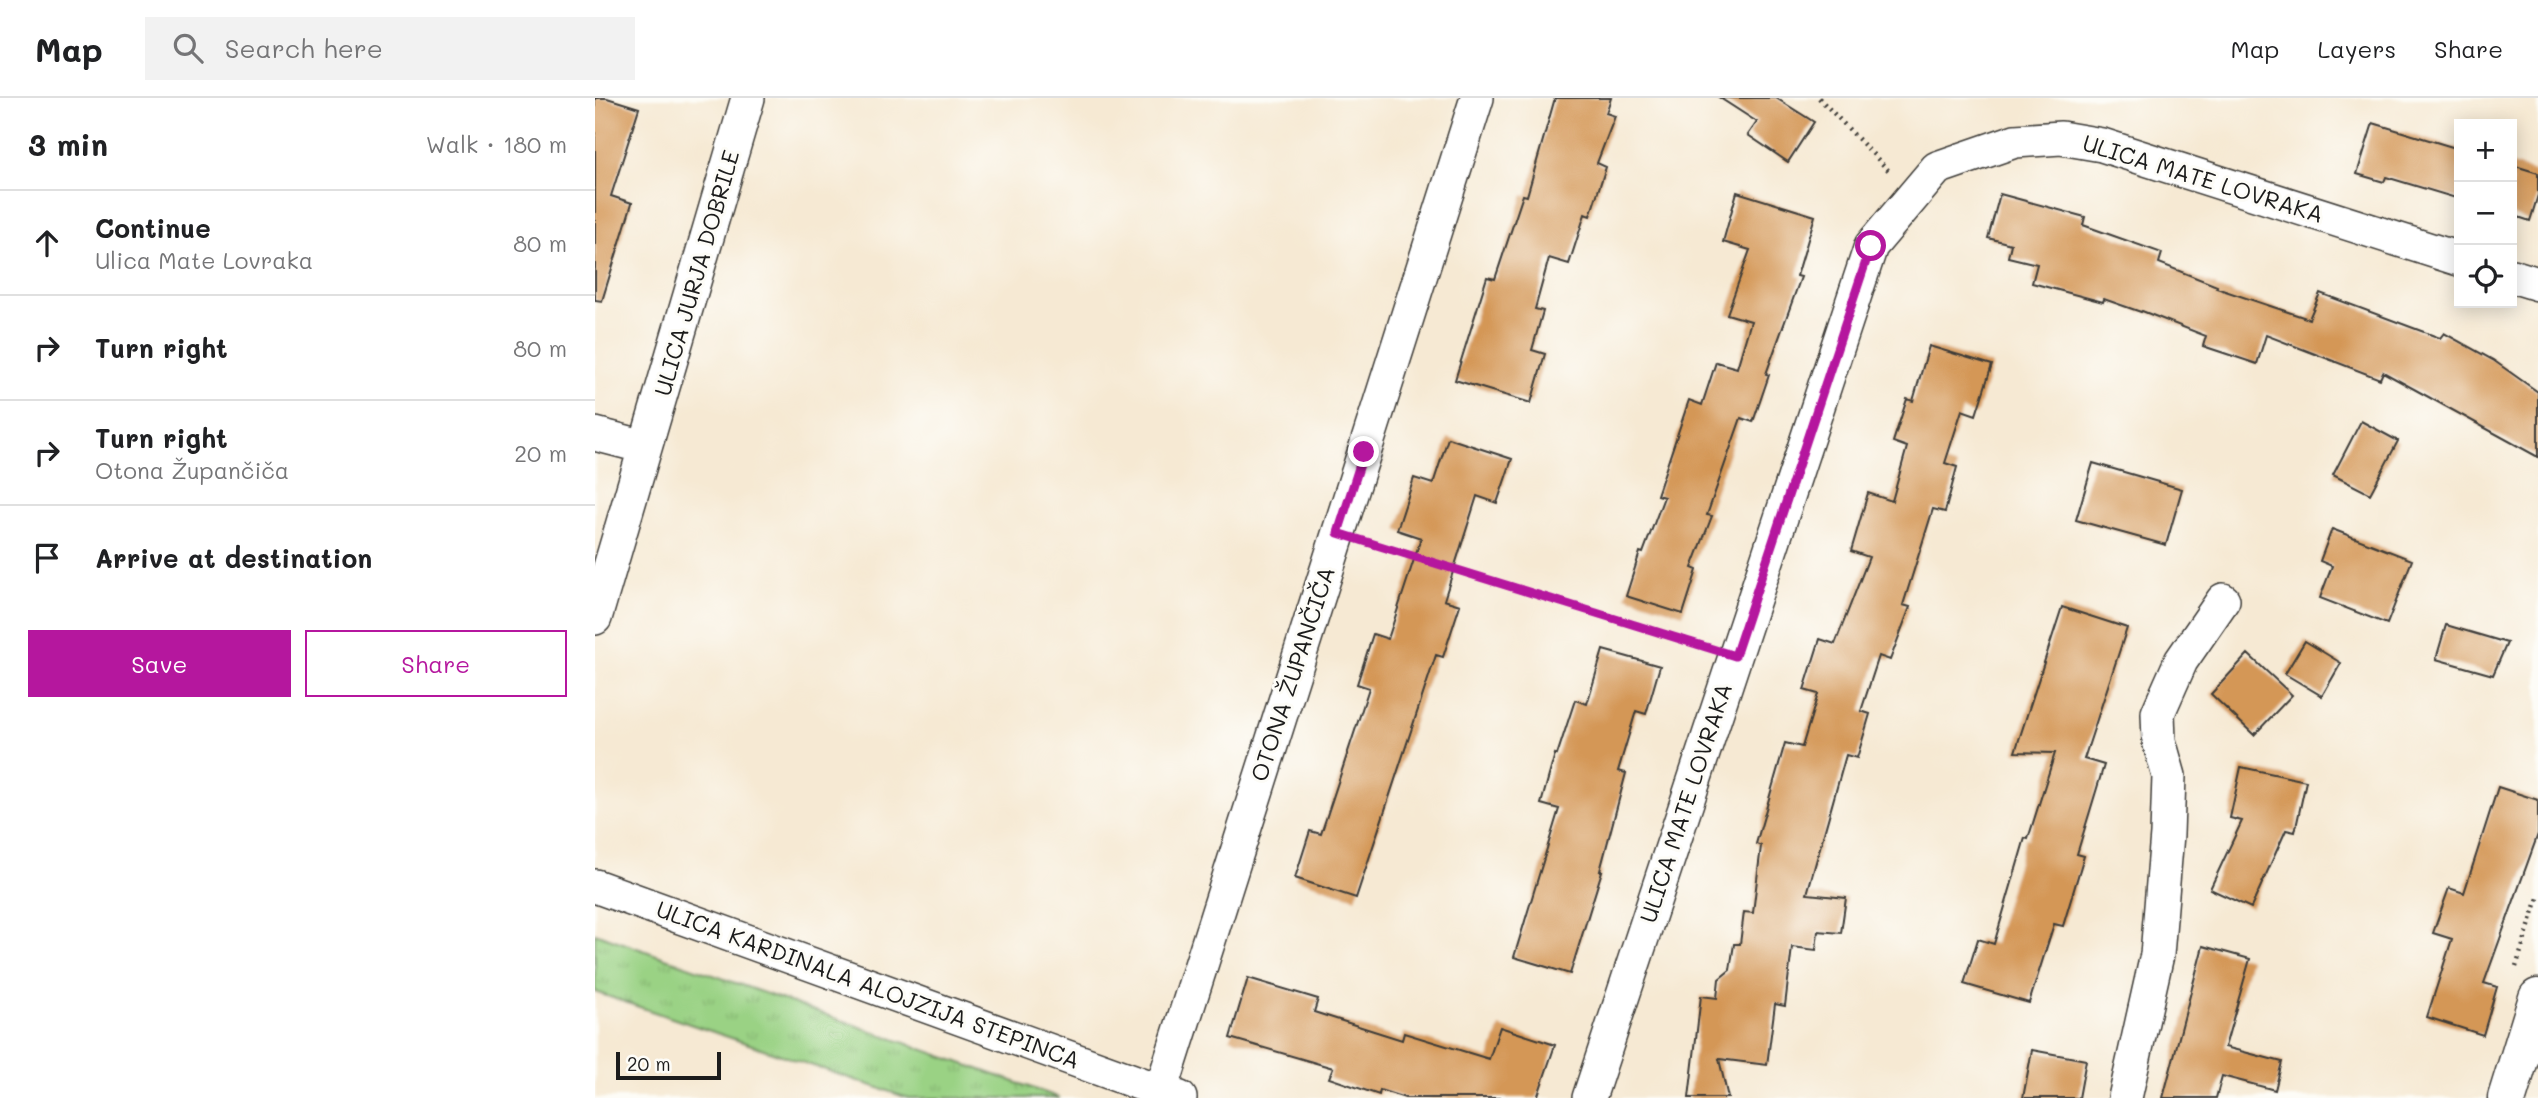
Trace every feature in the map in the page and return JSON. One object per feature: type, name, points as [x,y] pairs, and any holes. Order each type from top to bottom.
[{"type":"street","name":"ULICA JURJA DOBRILE","points":[[595,618],[748,98]]},
{"type":"street","name":"OTONA ŽUPANČIČA","points":[[1171,1094],[1338,533],[1478,98]]},
{"type":"street","name":"ULICA MATE LOVRAKA","points":[[1588,1098],[1871,246],[1937,168],[2015,141],[2061,138],[2102,145],[2454,257]]},
{"type":"street","points":[[2517,278],[2538,284]]},
{"type":"street","points":[[595,434],[645,447]]},
{"type":"street","points":[[2125,1098],[2157,955],[2164,874],[2169,776],[2159,741],[2158,713],[2181,662],[2223,600]]},
{"type":"street","name":"ULICA KARDINALA ALOJZIJA STEPINCA","points":[[595,886],[1171,1094]]},
{"type":"street","points":[[2507,1098],[2538,998]]},
{"type":"path","points":[[1819,98],[1912,196]]},
{"type":"path","points":[[1338,533],[1735,656]]},
{"type":"green space","points":[[595,933],[1060,1098],[908,1098],[595,992]]},
{"type":"building","points":[[595,98],[607,98],[639,108],[611,196],[632,203],[602,301],[595,300]]},
{"type":"building","points":[[1555,98],[1611,98],[1606,113],[1615,116],[1597,163],[1606,167],[1590,216],[1585,214],[1569,264],[1549,258],[1535,309],[1543,311],[1532,350],[1545,354],[1531,403],[1455,380],[1487,277],[1495,279],[1523,195],[1527,196]]},
{"type":"building","points":[[1720,98],[1776,98],[1814,122],[1788,162],[1748,135],[1757,122]]},
{"type":"building","points":[[2373,123],[2454,147],[2454,197],[2386,177],[2384,182],[2357,174]]},
{"type":"building","points":[[2517,167],[2538,173],[2538,195],[2530,221],[2517,217]]},
{"type":"building","points":[[1737,192],[1815,216],[1797,276],[1801,277],[1766,374],[1769,375],[1753,422],[1741,418],[1707,515],[1712,516],[1692,568],[1697,570],[1683,614],[1626,596],[1640,552],[1643,553],[1664,497],[1657,495],[1689,400],[1702,405],[1716,362],[1737,368],[1751,321],[1727,314],[1750,250],[1723,242]]},
{"type":"building","points":[[2000,194],[2085,217],[2083,225],[2162,253],[2159,263],[2217,286],[2216,288],[2309,319],[2320,293],[2440,338],[2444,333],[2493,360],[2538,392],[2538,457],[2383,372],[2380,379],[2266,335],[2257,364],[2203,346],[2206,336],[2142,311],[2104,299],[2103,302],[2032,283],[2037,264],[2008,257],[2011,244],[1988,238]]},
{"type":"building","points":[[1929,346],[1992,365],[1976,415],[1962,410],[1945,463],[1957,467],[1945,512],[1933,509],[1903,605],[1910,607],[1890,660],[1879,656],[1861,711],[1870,714],[1857,758],[1846,755],[1807,894],[1846,898],[1841,933],[1818,931],[1816,950],[1792,947],[1785,1006],[1775,1004],[1767,1065],[1719,1059],[1728,1098],[1689,1098],[1701,996],[1717,998],[1719,979],[1730,970],[1734,944],[1740,944],[1744,912],[1753,913],[1761,846],[1756,844],[1785,743],[1802,747],[1818,694],[1804,690],[1820,639],[1835,644],[1869,557],[1851,551],[1868,493],[1892,501],[1907,447],[1893,442],[1907,399],[1913,401]]},
{"type":"building","points":[[2361,421],[2398,441],[2370,494],[2333,475]]},
{"type":"building","points":[[1448,438],[1512,459],[1497,503],[1477,496],[1444,600],[1460,605],[1443,657],[1436,655],[1356,898],[1295,878],[1310,831],[1321,834],[1369,688],[1357,684],[1373,634],[1388,639],[1421,538],[1397,530],[1414,478],[1433,484]]},
{"type":"building","points":[[2093,463],[2182,489],[2166,545],[2076,520]]},
{"type":"building","points":[[2332,529],[2412,560],[2387,624],[2320,598],[2332,566],[2320,561]]},
{"type":"building","points":[[2062,607],[2127,628],[2084,759],[2104,765],[2077,854],[2084,856],[2063,926],[2054,924],[2029,1003],[1964,984],[1978,939],[1994,944],[2025,838],[2028,839],[2055,753],[2015,752]]},
{"type":"building","points":[[2446,625],[2507,643],[2493,675],[2436,659]]},
{"type":"building","points":[[2305,641],[2341,663],[2322,696],[2285,674]]},
{"type":"building","points":[[1603,650],[1660,666],[1646,714],[1636,711],[1618,771],[1626,773],[1602,871],[1570,974],[1514,957],[1559,809],[1541,804],[1555,754],[1557,755],[1575,700],[1587,704]]},
{"type":"building","points":[[2248,654],[2292,695],[2254,735],[2211,694]]},
{"type":"building","points":[[2241,767],[2306,781],[2295,832],[2286,830],[2251,908],[2210,889],[2242,821],[2230,818]]},
{"type":"building","points":[[2498,787],[2538,800],[2538,834],[2484,983],[2497,987],[2483,1035],[2427,1017],[2452,939],[2433,933],[2449,888],[2464,893]]},
{"type":"building","points":[[2203,946],[2250,959],[2225,1047],[2282,1062],[2275,1090],[2222,1076],[2216,1098],[2163,1098]]},
{"type":"building","points":[[1248,978],[1318,999],[1314,1012],[1402,1040],[1404,1033],[1489,1059],[1500,1027],[1555,1045],[1537,1098],[1405,1098],[1380,1090],[1379,1095],[1329,1078],[1333,1068],[1230,1038]]},
{"type":"building","points":[[2032,1050],[2086,1060],[2079,1098],[2023,1098]]},
{"type":"route","points":[[1364,452],[1338,533],[1735,656],[1871,246]]}]
